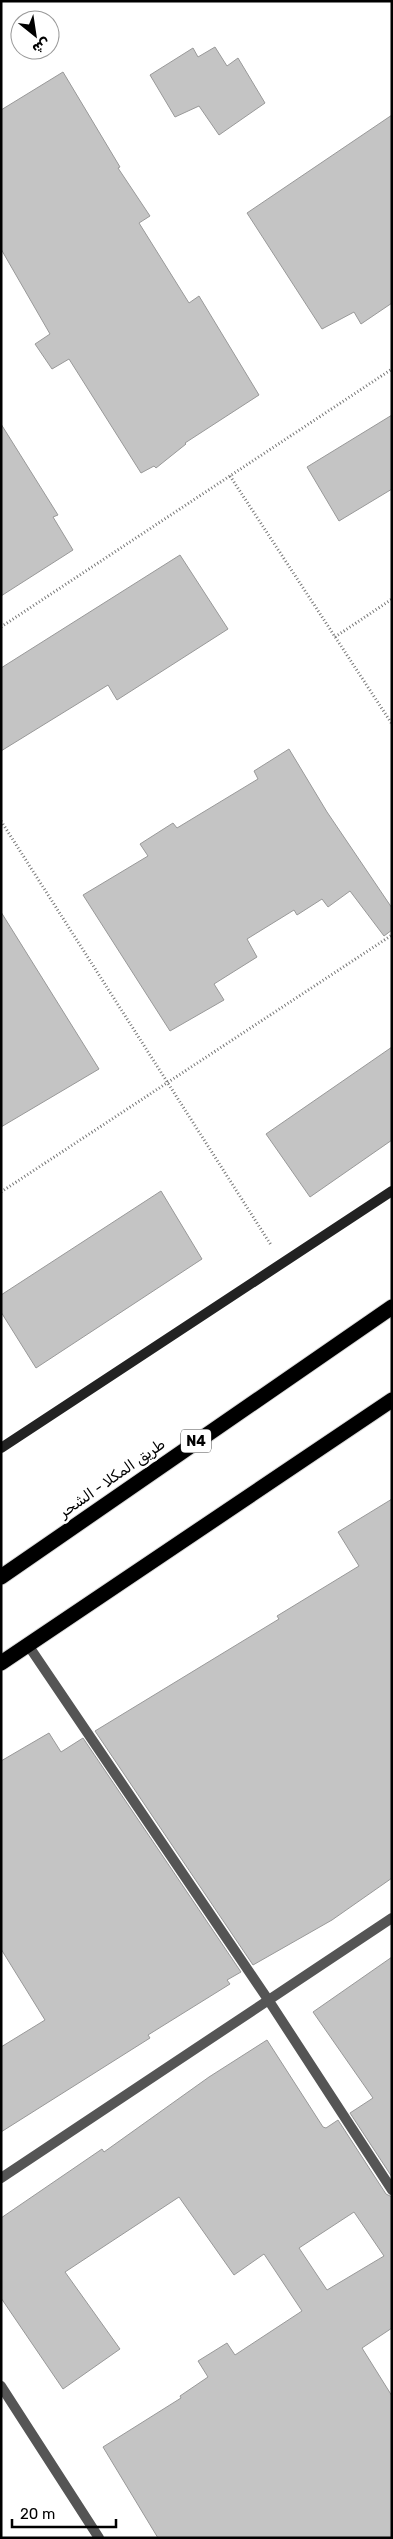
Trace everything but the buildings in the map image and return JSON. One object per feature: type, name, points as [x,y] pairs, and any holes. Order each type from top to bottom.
[{"type":"highway","name":"طريق المكلا - الشحر","points":[[1,1577],[392,1307]]},
{"type":"highway","points":[[1,1663],[392,1400]]},
{"type":"street","points":[[1,1448],[392,1191]]},
{"type":"street","points":[[28,1645],[269,2001],[392,2190]]},
{"type":"street","points":[[1,2178],[392,1918]]},
{"type":"street","points":[[1,2386],[99,2538]]},
{"type":"path","points":[[1,627],[392,369]]},
{"type":"path","points":[[230,476],[392,724]]},
{"type":"path","points":[[335,637],[392,599]]},
{"type":"path","points":[[1,821],[283,1263]]},
{"type":"path","points":[[1,1192],[392,934]]}]
